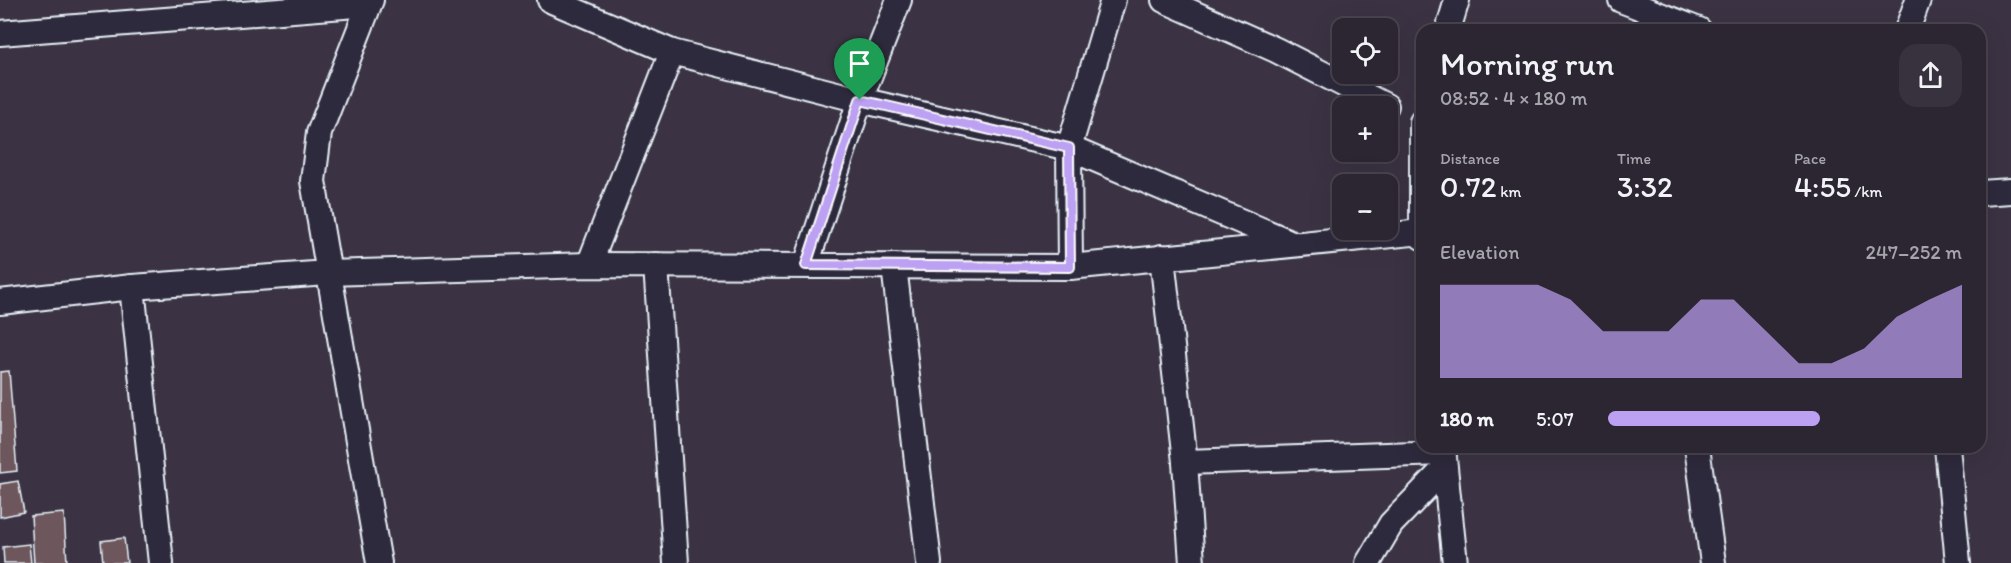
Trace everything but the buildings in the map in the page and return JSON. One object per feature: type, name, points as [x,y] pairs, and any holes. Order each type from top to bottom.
[{"type":"street","points":[[550,0],[672,52],[860,100],[1069,148],[1296,245]]},
{"type":"street","points":[[806,265],[860,100],[899,0]]},
{"type":"street","points":[[1070,267],[1069,148],[1113,0]]},
{"type":"street","points":[[1164,0],[1276,50],[1366,96]]},
{"type":"street","points":[[1450,24],[1457,0]]},
{"type":"street","points":[[1621,0],[1683,24]]},
{"type":"street","points":[[1910,24],[1918,0]]},
{"type":"street","points":[[0,33],[370,2],[319,133],[313,181],[379,563]]},
{"type":"street","points":[[589,265],[672,52]]},
{"type":"street","points":[[1398,112],[1416,120]]},
{"type":"street","points":[[1986,193],[2011,191]]},
{"type":"street","points":[[0,302],[132,287],[328,273],[589,265],[1070,267],[1416,233]]},
{"type":"street","points":[[1162,257],[1185,462],[1192,563]]},
{"type":"street","points":[[656,265],[676,563]]},
{"type":"street","points":[[894,266],[929,563]]},
{"type":"street","points":[[132,287],[161,563]]},
{"type":"street","points":[[1698,453],[1713,563]]},
{"type":"street","points":[[1948,453],[1958,563]]},
{"type":"street","points":[[1185,462],[1444,456]]},
{"type":"street","points":[[1368,563],[1391,524],[1444,456]]},
{"type":"street","points":[[1444,456],[1455,563]]},
{"type":"route","points":[[860,100],[1069,148],[1070,267],[806,265],[860,100]]}]
